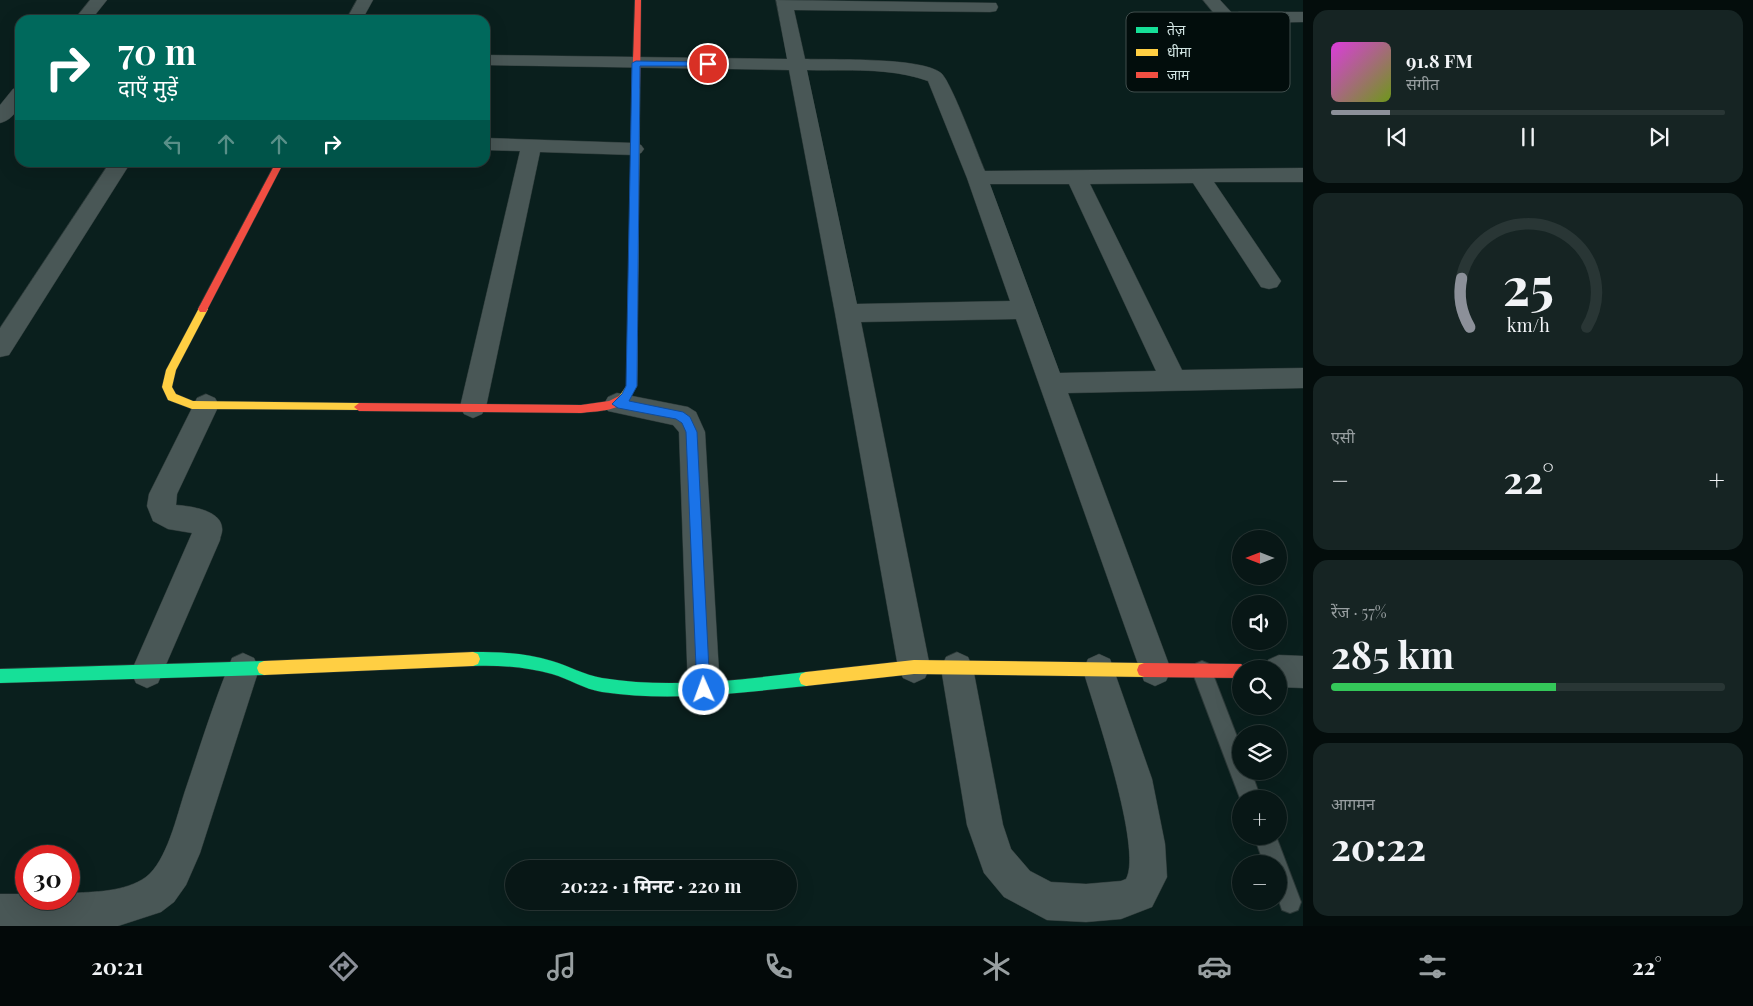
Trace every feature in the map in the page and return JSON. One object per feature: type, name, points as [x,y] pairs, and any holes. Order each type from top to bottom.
[{"type":"street","points":[[86,15],[100,0]]},
{"type":"street","points":[[357,15],[365,0]]},
{"type":"street","points":[[618,404],[626,398],[632,386],[634,149],[638,0]]},
{"type":"street","points":[[1211,0],[1222,12]]},
{"type":"street","points":[[914,667],[847,313],[785,3],[930,4],[990,7]]},
{"type":"street","points":[[1290,18],[1303,18]]},
{"type":"street","points":[[490,60],[885,66],[921,72],[935,77],[941,87],[976,178],[1155,670]]},
{"type":"street","points":[[0,117],[14,95]]},
{"type":"street","points":[[490,144],[634,149]]},
{"type":"street","points":[[473,407],[531,145]]},
{"type":"street","points":[[0,348],[118,167]]},
{"type":"street","points":[[277,167],[171,370],[167,387],[172,397],[192,405],[581,409],[618,404],[679,415],[687,420],[692,432],[704,690]]},
{"type":"street","points":[[976,178],[1303,175]]},
{"type":"street","points":[[1200,177],[1269,281]]},
{"type":"street","points":[[1077,178],[1174,381]]},
{"type":"street","points":[[847,313],[1024,310]]},
{"type":"street","points":[[1051,383],[1302,381]]},
{"type":"street","points":[[147,672],[205,540],[208,528],[201,522],[171,518],[162,513],[160,507],[163,494],[206,405]]},
{"type":"street","points":[[0,676],[243,669],[485,659],[526,661],[554,668],[600,685],[619,688],[637,690],[704,690],[914,667],[1232,671]]},
{"type":"street","points":[[957,668],[985,825],[998,860],[1017,884],[1047,901],[1086,903],[1121,900],[1139,894],[1148,877],[1147,844],[1134,779],[1099,670]]},
{"type":"street","points":[[0,913],[109,910],[143,902],[161,888],[176,867],[186,841],[243,669]]},
{"type":"street","points":[[1287,672],[1303,672]]},
{"type":"lane","points":[[1202,671],[1248,790]]},
{"type":"lane","points":[[1287,894],[1290,902]]},
{"type":"traffic: fast","points":[[473,659],[523,661],[553,668],[597,684],[654,690],[704,689],[806,679]]},
{"type":"traffic: fast","points":[[0,676],[264,668]]},
{"type":"traffic: slow","points":[[623,398],[632,386],[636,88]]},
{"type":"traffic: slow","points":[[203,309],[171,370],[167,387],[172,397],[192,405],[359,407]]},
{"type":"traffic: slow","points":[[264,668],[473,659]]},
{"type":"traffic: slow","points":[[806,679],[914,667],[1144,670]]},
{"type":"traffic: jam","points":[[636,88],[638,0]]},
{"type":"traffic: jam","points":[[203,309],[277,167]]},
{"type":"traffic: jam","points":[[359,407],[581,409],[611,405],[623,398]]},
{"type":"traffic: jam","points":[[1144,670],[1232,671]]},
{"type":"route","points":[[704,690],[692,432],[687,420],[679,415],[618,404],[626,398],[632,386],[636,63],[708,64]]}]
